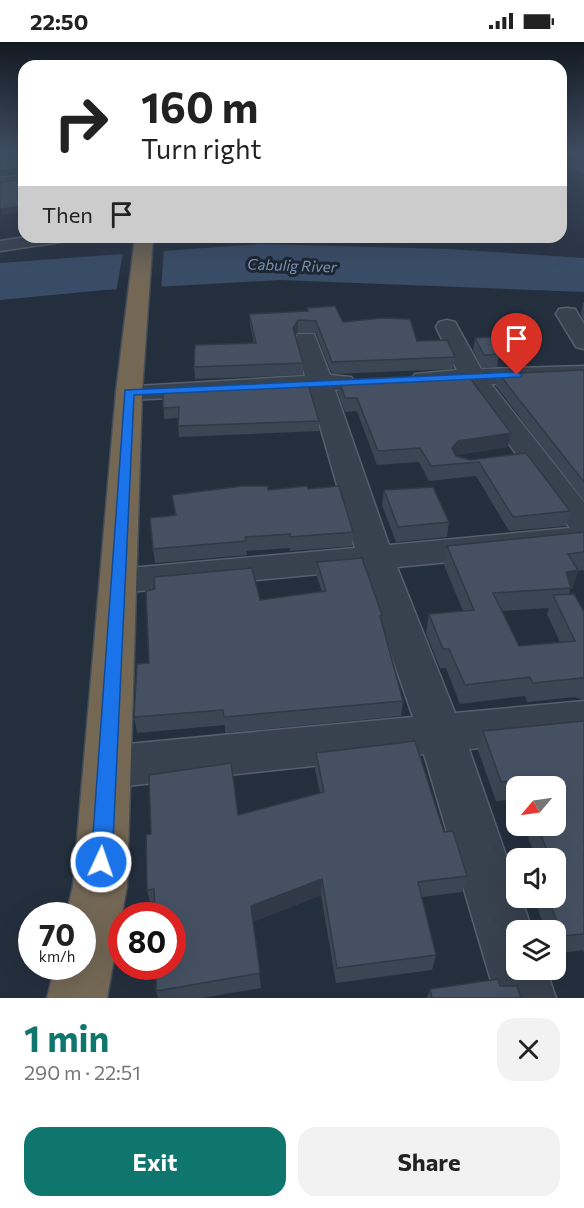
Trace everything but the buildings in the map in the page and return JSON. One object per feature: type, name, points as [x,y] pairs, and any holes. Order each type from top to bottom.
[{"type":"highway","points":[[77,998],[100,886],[129,392],[143,243]]},
{"type":"street","points":[[0,246],[20,243]]},
{"type":"street","points":[[567,314],[584,342]]},
{"type":"street","points":[[447,327],[472,376],[584,524]]},
{"type":"street","points":[[306,339],[375,556],[441,734],[506,937]]},
{"type":"street","points":[[402,380],[584,373]]},
{"type":"street","points":[[129,392],[367,381]]},
{"type":"street","points":[[499,459],[531,455]]},
{"type":"street","points":[[118,580],[584,538]]},
{"type":"street","points":[[107,767],[584,718]]},
{"type":"street","points":[[520,980],[526,998]]},
{"type":"water","name":"Cabulig River","points":[[258,244],[448,249],[584,258],[584,292],[280,280],[104,290],[0,300],[0,263]]},
{"type":"pier","points":[[164,248],[161,290],[116,292],[123,252]]},
{"type":"route","points":[[101,862],[129,392],[517,375]]}]
